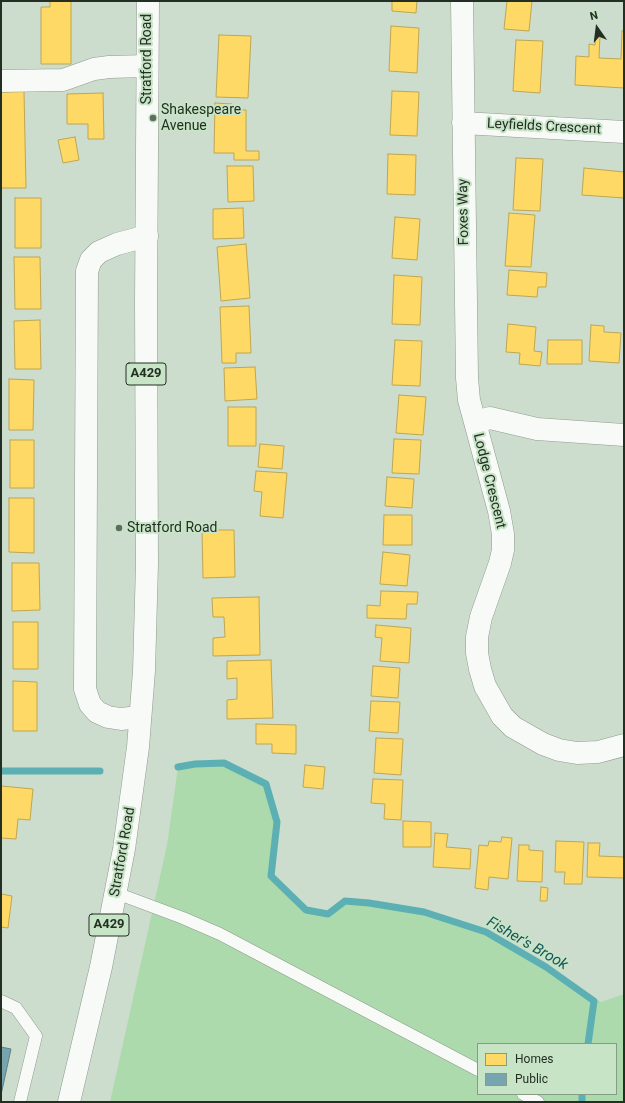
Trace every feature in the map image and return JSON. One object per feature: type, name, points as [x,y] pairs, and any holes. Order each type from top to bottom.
[{"type":"street","name":"Stratford Road","points":[[69,1102],[101,967],[116,893],[131,802],[138,747],[144,671],[147,564],[146,301],[148,1]]},
{"type":"street","name":"Foxes Way","points":[[462,1],[467,378],[469,400],[475,422]]},
{"type":"street","points":[[1,81],[63,80],[94,69],[147,66]]},
{"type":"street","name":"Leyfields Crescent","points":[[463,122],[624,132]]},
{"type":"street","points":[[140,717],[121,719],[108,717],[97,712],[90,704],[85,690],[87,271],[91,260],[99,252],[117,244],[147,236]]},
{"type":"street","name":"Lodge Crescent","points":[[624,435],[537,429],[490,418],[475,422],[498,505],[503,534],[503,550],[500,563],[481,617],[476,637],[477,653],[485,686],[495,705],[508,722],[513,727],[543,744],[559,750],[577,753],[598,752],[624,745]]},
{"type":"lane","points":[[116,893],[183,918],[220,934],[477,1069]]},
{"type":"lane","points":[[1,1001],[16,1008],[36,1036],[20,1102]]},
{"type":"lane","points":[[525,1095],[538,1102]]},
{"type":"green space","points":[[224,763],[266,784],[277,822],[271,876],[306,910],[328,914],[345,901],[416,909],[486,932],[546,967],[601,1002],[624,994],[624,1102],[110,1102],[167,845],[178,767],[195,764]]},
{"type":"building: Homes","points":[[50,1],[71,1],[71,64],[41,64],[41,7],[50,7]]},
{"type":"building: Homes","points":[[392,1],[417,1],[416,13],[392,11]]},
{"type":"building: Homes","points":[[507,1],[532,1],[529,31],[504,29]]},
{"type":"building: Homes","points":[[391,26],[419,28],[417,73],[389,71]]},
{"type":"building: Homes","points":[[622,31],[624,31],[624,88],[575,85],[576,56],[589,57],[589,44],[595,45],[596,36],[600,36],[599,58],[621,59]]},
{"type":"building: Homes","points":[[219,35],[251,36],[248,98],[216,97]]},
{"type":"building: Homes","points":[[516,40],[543,41],[540,93],[513,91]]},
{"type":"building: Homes","points":[[24,91],[26,188],[1,188],[1,92]]},
{"type":"building: Homes","points":[[392,91],[419,92],[417,136],[390,135]]},
{"type":"building: Homes","points":[[103,93],[104,139],[88,139],[88,124],[67,124],[67,94]]},
{"type":"building: Homes","points":[[215,103],[232,104],[232,110],[246,110],[246,151],[259,151],[259,160],[234,160],[234,153],[214,153]]},
{"type":"building: Homes","points":[[75,137],[79,160],[63,163],[58,140]]},
{"type":"building: Homes","points":[[388,154],[416,155],[415,195],[387,194]]},
{"type":"building: Homes","points":[[516,158],[543,159],[540,211],[513,210]]},
{"type":"building: Homes","points":[[227,166],[253,166],[254,201],[228,202]]},
{"type":"building: Homes","points":[[584,168],[624,172],[624,198],[582,195]]},
{"type":"building: Homes","points":[[15,198],[41,198],[41,248],[15,248]]},
{"type":"building: Homes","points":[[243,208],[244,238],[213,239],[213,209]]},
{"type":"building: Homes","points":[[509,213],[535,215],[531,267],[505,266]]},
{"type":"building: Homes","points":[[395,217],[420,219],[417,260],[392,258]]},
{"type":"building: Homes","points":[[246,244],[250,298],[221,301],[217,247]]},
{"type":"building: Homes","points":[[14,257],[40,257],[41,309],[15,309]]},
{"type":"building: Homes","points":[[509,270],[547,273],[546,287],[538,287],[537,297],[507,295]]},
{"type":"building: Homes","points":[[394,275],[422,277],[420,325],[392,324]]},
{"type":"building: Homes","points":[[249,306],[251,353],[236,353],[236,363],[222,363],[220,307]]},
{"type":"building: Homes","points":[[40,320],[41,369],[15,369],[14,321]]},
{"type":"building: Homes","points":[[508,324],[536,327],[534,351],[542,352],[540,366],[519,364],[520,353],[506,352]]},
{"type":"building: Homes","points":[[591,325],[604,326],[604,332],[621,333],[619,363],[589,361]]},
{"type":"building: Homes","points":[[395,340],[422,341],[420,386],[392,385]]},
{"type":"building: Homes","points":[[548,340],[582,340],[582,364],[547,364]]},
{"type":"building: Homes","points":[[255,367],[257,399],[225,401],[224,368]]},
{"type":"building: Homes","points":[[9,379],[34,380],[33,430],[9,430]]},
{"type":"building: Homes","points":[[399,395],[426,397],[423,435],[396,433]]},
{"type":"building: Homes","points":[[228,407],[256,407],[256,446],[228,446]]},
{"type":"building: Homes","points":[[394,439],[421,440],[419,474],[392,473]]},
{"type":"building: Homes","points":[[10,440],[34,440],[34,488],[10,488]]},
{"type":"building: Homes","points":[[260,444],[284,446],[282,469],[258,467]]},
{"type":"building: Homes","points":[[256,471],[287,473],[283,518],[260,516],[262,492],[254,491]]},
{"type":"building: Homes","points":[[387,477],[414,479],[412,508],[385,506]]},
{"type":"building: Homes","points":[[9,498],[34,498],[34,553],[9,552]]},
{"type":"building: Homes","points":[[384,515],[412,515],[412,545],[383,545]]},
{"type":"building: Homes","points":[[202,530],[234,530],[235,577],[203,578]]},
{"type":"building: Homes","points":[[383,552],[410,555],[407,586],[380,584]]},
{"type":"building: Homes","points":[[12,563],[39,563],[40,610],[12,611]]},
{"type":"building: Homes","points":[[381,591],[418,592],[417,604],[407,604],[406,619],[367,618],[367,605],[380,606]]},
{"type":"building: Homes","points":[[259,597],[260,655],[213,656],[213,638],[225,637],[224,617],[213,617],[212,598]]},
{"type":"building: Homes","points":[[13,622],[38,622],[38,669],[13,669]]},
{"type":"building: Homes","points":[[376,625],[411,628],[409,663],[380,661],[382,638],[375,637]]},
{"type":"building: Homes","points":[[271,660],[273,718],[227,719],[227,700],[237,699],[237,678],[227,679],[227,661]]},
{"type":"building: Homes","points":[[373,666],[400,668],[398,698],[371,696]]},
{"type":"building: Homes","points":[[13,681],[37,682],[37,731],[13,731]]},
{"type":"building: Homes","points":[[371,701],[400,702],[398,733],[369,731]]},
{"type":"building: Homes","points":[[256,724],[296,725],[296,754],[272,753],[272,744],[256,744]]},
{"type":"building: Homes","points":[[376,738],[403,739],[401,775],[374,773]]},
{"type":"building: Homes","points":[[305,765],[325,767],[323,789],[303,787]]},
{"type":"building: Homes","points":[[373,779],[403,780],[401,820],[384,819],[385,804],[371,803]]},
{"type":"building: Homes","points":[[1,786],[33,789],[30,820],[18,819],[16,839],[1,838]]},
{"type":"building: Homes","points":[[403,821],[431,822],[431,847],[403,847]]},
{"type":"building: Homes","points":[[435,833],[448,834],[446,847],[471,849],[470,869],[433,867]]},
{"type":"building: Homes","points":[[502,837],[512,838],[508,879],[489,877],[488,890],[475,888],[479,845],[488,846],[489,841],[501,842]]},
{"type":"building: Homes","points":[[556,841],[584,842],[582,884],[564,884],[565,872],[555,872]]},
{"type":"building: Homes","points":[[588,843],[600,843],[599,856],[624,857],[624,878],[587,877]]},
{"type":"building: Homes","points":[[519,845],[529,845],[529,850],[543,851],[542,882],[517,881]]},
{"type":"building: Homes","points":[[541,887],[548,888],[547,901],[540,901]]},
{"type":"building: Homes","points":[[1,894],[12,896],[8,928],[1,927]]},
{"type":"building: Public","points":[[1,1047],[11,1049],[1,1095]]},
{"type":"waterway","name":"Fisher's Brook","points":[[178,767],[195,764],[224,763],[266,784],[277,822],[271,876],[306,910],[328,914],[345,901],[369,903],[424,912],[486,932],[546,967],[594,1001],[588,1043]]},
{"type":"waterway","name":"Fisher's Brook","points":[[1,771],[100,771]]},
{"type":"waterway","name":"Fisher's Brook","points":[[582,1095],[582,1102]]},
{"type":"place","name":"Shakespeare Avenue","points":[[153,118]]},
{"type":"place","name":"Stratford Road","points":[[119,528]]}]
